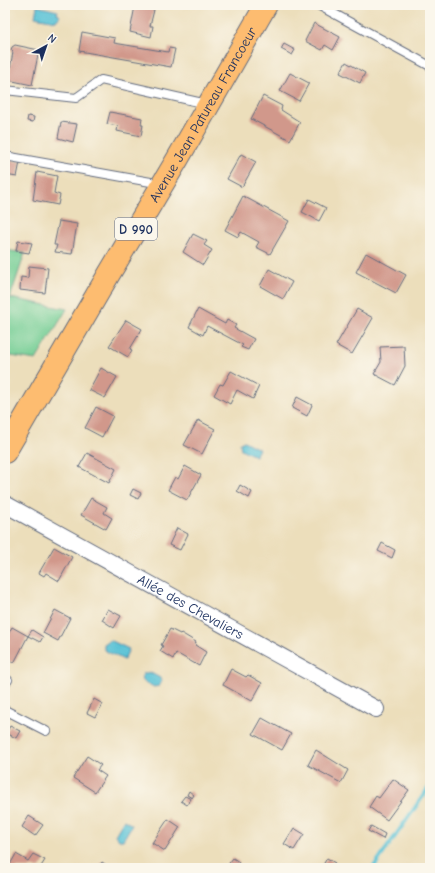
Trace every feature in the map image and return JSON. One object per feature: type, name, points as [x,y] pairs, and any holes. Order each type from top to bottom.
[{"type":"main road","name":"Avenue Jean Patureau Francoeur","points":[[6,446],[163,184],[266,5]]},
{"type":"street","name":"Allée des Chevaliers","points":[[5,504],[376,709]]},
{"type":"lane","points":[[318,5],[430,66]]},
{"type":"lane","points":[[5,90],[76,98],[102,80],[210,104]]},
{"type":"lane","points":[[5,156],[163,184]]},
{"type":"lane","points":[[5,710],[46,731]]},
{"type":"green space","points":[[5,250],[25,253],[10,298],[67,309],[36,360],[5,355]]},
{"type":"water","points":[[37,6],[58,11],[57,13],[60,16],[56,21],[35,17]]},
{"type":"water","points":[[244,441],[259,449],[255,456],[241,449],[240,443]]},
{"type":"water","points":[[110,640],[129,649],[124,660],[104,650],[104,644]]},
{"type":"water","points":[[149,672],[160,678],[162,681],[159,686],[154,687],[144,682],[142,679],[143,674]]},
{"type":"water","points":[[124,820],[132,825],[123,840],[119,840],[115,835]]},
{"type":"building","points":[[135,6],[154,10],[150,26],[153,26],[151,37],[130,32]]},
{"type":"building","points":[[314,23],[340,37],[333,50],[325,45],[322,50],[305,41]]},
{"type":"building","points":[[82,32],[115,38],[114,43],[168,52],[169,48],[175,49],[171,67],[79,51]]},
{"type":"building","points":[[284,44],[295,50],[292,55],[281,49]]},
{"type":"building","points":[[15,45],[39,50],[32,85],[8,80],[13,52],[11,50]]},
{"type":"building","points":[[346,62],[365,73],[360,83],[340,73]]},
{"type":"building","points":[[290,73],[309,83],[299,101],[280,91]]},
{"type":"building","points":[[263,96],[282,106],[281,110],[300,122],[290,140],[251,119]]},
{"type":"building","points":[[110,112],[142,118],[141,125],[143,125],[141,136],[117,131],[118,126],[107,124]]},
{"type":"building","points":[[28,116],[34,117],[33,122],[27,121]]},
{"type":"building","points":[[61,122],[77,124],[73,142],[58,138]]},
{"type":"building","points":[[241,154],[256,162],[242,187],[227,179]]},
{"type":"building","points":[[5,159],[20,162],[17,177],[5,175]]},
{"type":"building","points":[[37,172],[57,176],[54,193],[60,195],[58,205],[33,200]]},
{"type":"building","points":[[243,196],[289,221],[270,254],[256,247],[259,242],[241,232],[238,237],[225,230]]},
{"type":"building","points":[[309,199],[326,208],[319,221],[302,212]]},
{"type":"building","points":[[59,221],[77,224],[72,254],[55,252],[57,245],[54,245]]},
{"type":"building","points":[[193,234],[207,241],[204,245],[212,250],[203,265],[183,252]]},
{"type":"building","points":[[18,241],[32,243],[29,253],[16,251]]},
{"type":"building","points":[[366,253],[406,275],[396,293],[356,272]]},
{"type":"building","points":[[29,266],[48,268],[45,293],[20,290],[21,277],[28,278]]},
{"type":"building","points":[[269,269],[292,282],[283,299],[260,286]]},
{"type":"building","points":[[198,309],[225,324],[227,320],[236,325],[234,328],[254,339],[248,350],[241,347],[243,345],[207,326],[203,335],[189,327]]},
{"type":"building","points":[[357,309],[373,318],[352,354],[336,345]]},
{"type":"building","points":[[126,320],[142,329],[130,349],[132,350],[128,357],[109,346]]},
{"type":"building","points":[[404,346],[405,366],[395,385],[374,374],[381,362],[380,347]]},
{"type":"building","points":[[101,368],[117,377],[105,398],[89,390]]},
{"type":"building","points":[[231,371],[259,386],[253,399],[237,390],[230,404],[214,395],[220,384],[223,385]]},
{"type":"building","points":[[297,397],[312,405],[307,416],[292,408]]},
{"type":"building","points":[[96,407],[113,416],[102,437],[85,428]]},
{"type":"building","points":[[198,420],[215,429],[202,454],[184,445]]},
{"type":"building","points":[[87,453],[116,469],[109,483],[79,467]]},
{"type":"building","points":[[185,466],[201,475],[187,500],[168,490],[175,477],[178,479]]},
{"type":"building","points":[[240,485],[252,492],[249,498],[237,491]]},
{"type":"building","points":[[133,489],[141,493],[138,499],[130,495]]},
{"type":"building","points":[[91,498],[107,507],[104,513],[112,518],[106,529],[81,515]]},
{"type":"building","points":[[177,528],[188,534],[180,550],[169,545]]},
{"type":"building","points":[[382,543],[395,550],[392,558],[378,551]]},
{"type":"building","points":[[54,547],[72,557],[59,581],[46,573],[44,576],[39,573]]},
{"type":"building","points":[[108,609],[121,616],[114,628],[102,620]]},
{"type":"building","points":[[55,610],[70,618],[58,641],[43,633]]},
{"type":"building","points":[[12,627],[28,636],[14,663],[5,659],[5,640]]},
{"type":"building","points":[[170,629],[180,634],[181,633],[196,642],[195,645],[206,652],[199,666],[176,653],[173,659],[160,651],[163,646],[161,645]]},
{"type":"building","points":[[32,630],[43,637],[40,642],[28,636]]},
{"type":"building","points":[[231,669],[246,677],[248,675],[262,683],[252,701],[223,685]]},
{"type":"building","points":[[94,699],[103,704],[95,717],[87,713]]},
{"type":"building","points":[[262,718],[291,734],[282,750],[253,734]]},
{"type":"building","points":[[10,726],[20,731],[16,738],[6,733]]},
{"type":"building","points":[[316,750],[348,770],[341,783],[308,765]]},
{"type":"building","points":[[87,756],[101,765],[97,770],[106,776],[95,792],[73,778]]},
{"type":"building","points":[[393,779],[409,790],[387,820],[369,807],[376,796],[379,798]]},
{"type":"building","points":[[189,791],[194,795],[192,798],[187,795]]},
{"type":"building","points":[[185,796],[191,799],[187,805],[181,801]]},
{"type":"building","points":[[29,816],[43,825],[35,836],[22,827]]},
{"type":"building","points":[[168,819],[180,827],[165,851],[152,843]]},
{"type":"building","points":[[371,826],[385,834],[383,839],[368,831]]},
{"type":"building","points":[[294,828],[304,834],[294,850],[284,844]]},
{"type":"building","points":[[16,854],[28,861],[33,854],[45,860],[40,868],[8,868]]},
{"type":"building","points":[[233,858],[239,862],[235,868],[231,868],[227,866]]},
{"type":"building","points":[[327,858],[335,863],[332,868],[327,868],[323,865]]},
{"type":"building","points":[[102,862],[111,868],[98,868]]},
{"type":"waterway","points":[[373,868],[430,786]]}]
